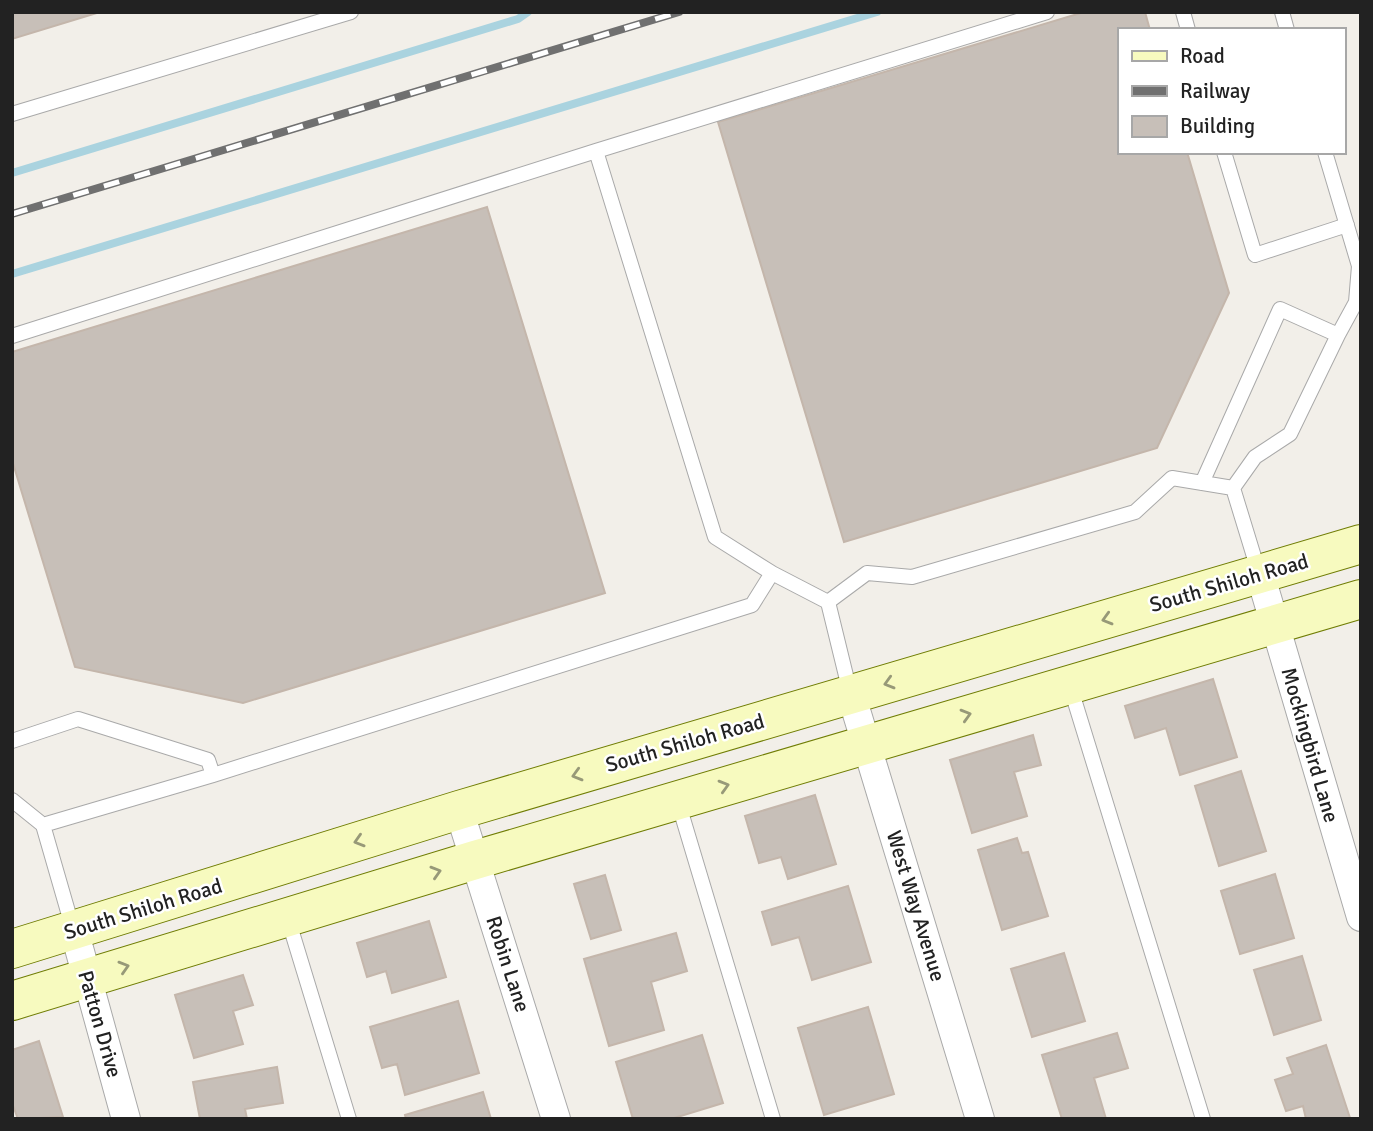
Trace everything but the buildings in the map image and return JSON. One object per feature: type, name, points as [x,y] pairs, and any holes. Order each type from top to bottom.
[{"type":"main road","name":"South Shiloh Road","points":[[12,949],[459,810],[1361,544]]},
{"type":"main road","points":[[12,1002],[475,860],[1361,599]]},
{"type":"street","name":"Mockingbird Lane","points":[[1260,574],[1361,917]]},
{"type":"street","name":"West Way Avenue","points":[[851,694],[980,1119]]},
{"type":"street","name":"Robin Lane","points":[[459,810],[556,1119]]},
{"type":"street","name":"Patton Drive","points":[[74,930],[127,1119]]},
{"type":"lane","points":[[12,114],[351,12]]},
{"type":"lane","points":[[12,336],[1046,12]]},
{"type":"lane","points":[[596,151],[715,537],[772,573],[828,602],[851,694]]},
{"type":"lane","points":[[1225,154],[1255,255],[1347,225]]},
{"type":"lane","points":[[1233,488],[1255,457],[1290,434],[1356,302],[1359,266],[1326,154]]},
{"type":"lane","points":[[1202,483],[1280,309],[1338,335]]},
{"type":"lane","points":[[828,602],[867,573],[912,577],[1135,512],[1172,478],[1233,488]]},
{"type":"lane","points":[[1233,488],[1260,574]]},
{"type":"lane","points":[[43,825],[213,775],[752,605],[772,573]]},
{"type":"lane","points":[[1070,685],[1203,1119]]},
{"type":"lane","points":[[12,741],[78,719],[208,760],[213,775]]},
{"type":"lane","points":[[12,800],[43,825],[74,930]]},
{"type":"lane","points":[[677,800],[773,1119]]},
{"type":"lane","points":[[288,917],[349,1119]]},
{"type":"waterway","points":[[12,173],[518,19],[528,12]]},
{"type":"waterway","points":[[12,274],[877,12]]},
{"type":"railway","points":[[12,214],[679,12]]}]
